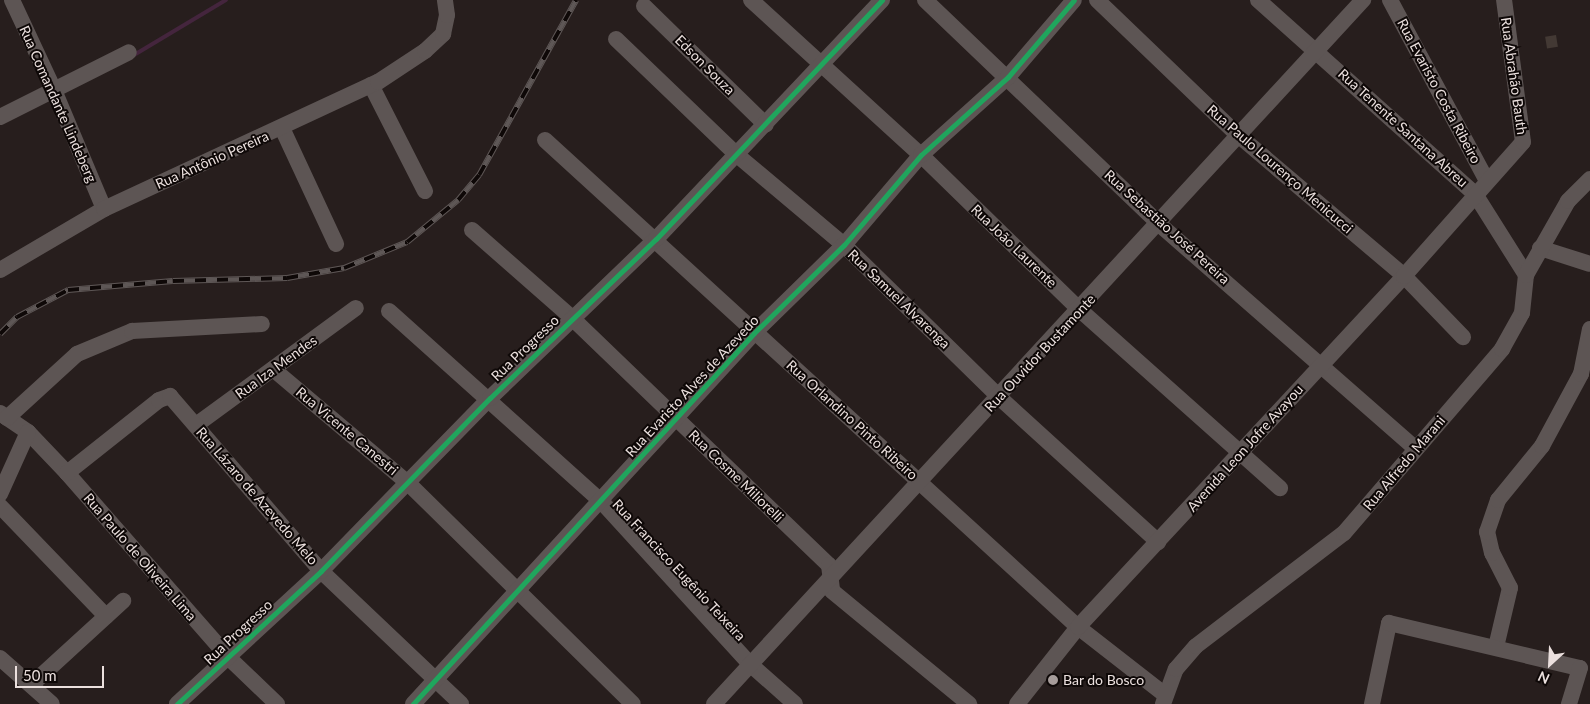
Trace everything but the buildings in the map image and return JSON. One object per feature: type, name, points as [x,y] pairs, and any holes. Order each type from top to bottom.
[{"type":"street","name":"Rua Comandante Lindeberg","points":[[12,0],[54,90],[104,209]]},
{"type":"street","name":"Rua Antônio Pereira","points":[[0,270],[104,209],[282,128],[371,85],[425,51],[443,34],[447,15],[445,0]]},
{"type":"street","name":"Rua João Laurente","points":[[750,0],[821,68],[921,155],[1080,310],[1243,452],[1280,488]]},
{"type":"street","name":"Rua Progresso","points":[[177,704],[321,571],[490,398],[656,238],[821,68],[882,0]]},
{"type":"street","name":"Rua Sebastião José Pereira","points":[[925,0],[1008,77],[1159,224],[1321,363],[1415,448]]},
{"type":"street","name":"Rua Evaristo Alves de Azevedo","points":[[413,704],[754,333],[844,245],[921,155],[1008,77],[1074,0]]},
{"type":"street","name":"Rua Paulo Lourenço Menicucci","points":[[1097,0],[1238,135],[1404,276],[1463,337]]},
{"type":"street","name":"Rua Tenente Santana Abreu","points":[[1258,0],[1318,51],[1475,194],[1526,274]]},
{"type":"street","name":"Rua Ouvidor Bustamonte","points":[[714,704],[1000,398],[1363,0]]},
{"type":"street","name":"Rua Evaristo Costa Ribeiro","points":[[1390,0],[1487,181]]},
{"type":"street","name":"Rua Abrahão Bauth","points":[[1475,194],[1523,142],[1504,0]]},
{"type":"street","name":"Edson Souza","points":[[644,6],[766,125]]},
{"type":"street","name":"Rua Samuel Alvarenga","points":[[616,39],[737,155],[844,245],[1000,398],[1158,542]]},
{"type":"street","points":[[0,117],[129,52]]},
{"type":"street","points":[[371,85],[425,191]]},
{"type":"street","points":[[282,128],[336,244]]},
{"type":"street","name":"Rua Orlandino Pinto Ribeiro","points":[[545,140],[656,238],[754,333],[921,481],[1078,627],[1164,699]]},
{"type":"street","name":"Rua Alfredo Marani","points":[[1164,699],[1176,669],[1196,646],[1344,533],[1415,448],[1502,349],[1522,313],[1526,274],[1568,201],[1590,179]]},
{"type":"street","name":"Avenida Leon Jofre Avayou","points":[[1017,704],[1078,627],[1243,452],[1321,363],[1404,276],[1475,194]]},
{"type":"street","name":"Rua Cosme Miliorelli","points":[[472,230],[572,318],[829,565],[832,591],[969,704]]},
{"type":"street","points":[[1540,248],[1590,264]]},
{"type":"street","name":"Rua Iza Mendes","points":[[196,425],[356,308]]},
{"type":"street","name":"Rua Francisco Eugênio Teixeira","points":[[389,311],[490,398],[601,501],[750,664],[795,704]]},
{"type":"street","points":[[4,416],[77,354],[132,332],[262,324]]},
{"type":"street","points":[[1496,647],[1510,588],[1492,553],[1487,532],[1498,500],[1542,446],[1581,374],[1590,329]]},
{"type":"street","name":"Rua Vicente Canestri","points":[[273,369],[408,483],[633,704]]},
{"type":"street","name":"Rua Lázaro de Azevedo Melo","points":[[67,473],[159,400],[170,396],[321,571],[461,704]]},
{"type":"street","name":"Rua Paulo de Oliveira Lima","points":[[4,416],[28,432],[67,473],[228,657],[277,704]]},
{"type":"street","points":[[0,494],[28,432]]},
{"type":"street","points":[[0,506],[106,616]]},
{"type":"street","points":[[30,685],[123,601]]},
{"type":"street","points":[[1372,704],[1389,623],[1580,668],[1569,704]]},
{"type":"street","points":[[0,658],[52,704]]},
{"type":"waterway","points":[[134,55],[226,0]]},
{"type":"railway","points":[[0,334],[17,317],[68,290],[173,281],[287,278],[344,268],[407,242],[458,200],[479,175],[576,0]]},
{"type":"cycle path","points":[[177,704],[321,571],[490,398],[656,239],[882,0]]},
{"type":"cycle path","points":[[413,704],[754,333],[844,245],[921,155],[1008,77],[1074,0]]},
{"type":"place","name":"Bar do Bosco","points":[[1053,680]]}]
